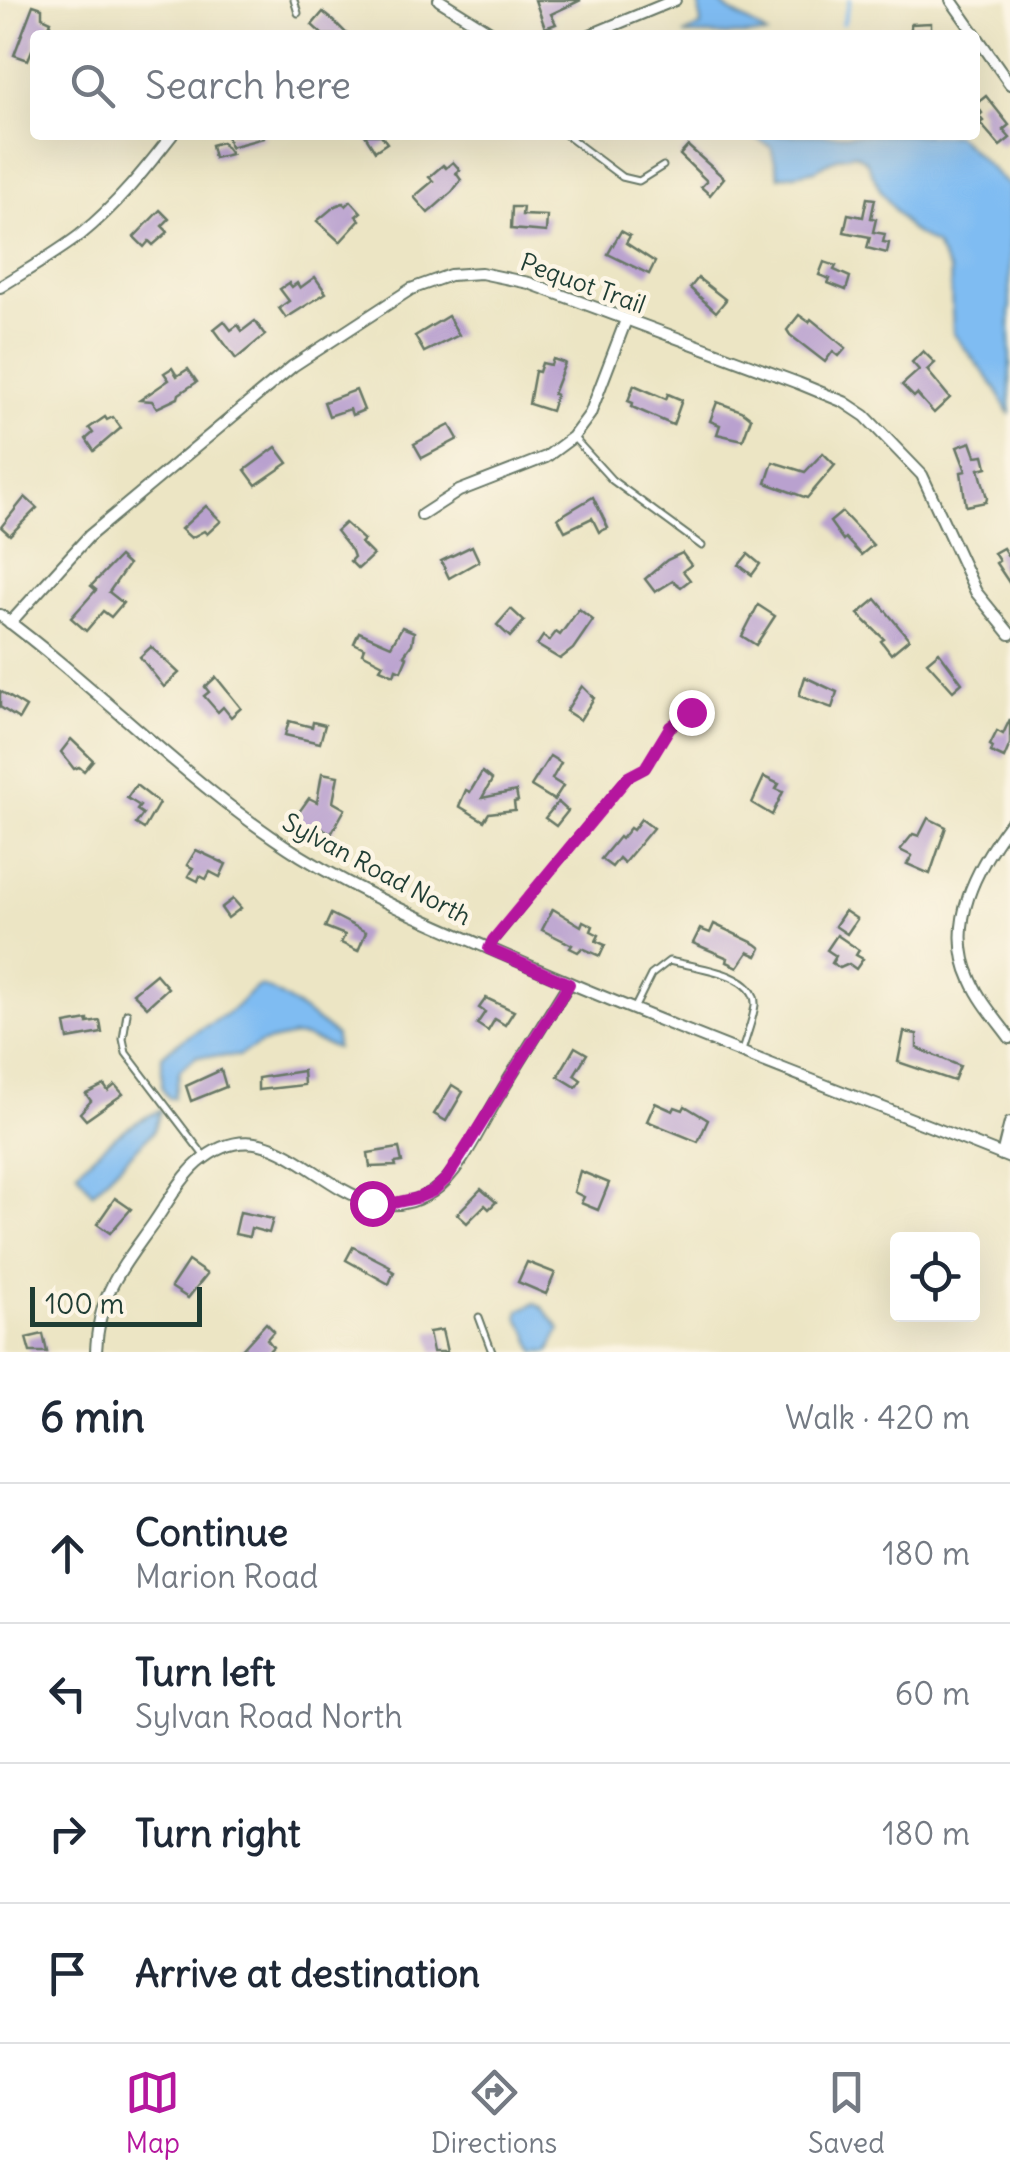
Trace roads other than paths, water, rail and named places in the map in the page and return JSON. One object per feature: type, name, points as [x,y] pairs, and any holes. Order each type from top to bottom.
[{"type":"street","points":[[439,0],[486,30]]},
{"type":"street","points":[[602,30],[676,0]]},
{"type":"street","points":[[952,0],[973,30]]},
{"type":"street","points":[[980,41],[1010,84]]},
{"type":"street","points":[[0,287],[56,252],[94,222],[168,140]]},
{"type":"street","name":"Pequot Trail","points":[[5,619],[89,536],[292,366],[411,289],[450,275],[493,274],[529,283],[798,383],[866,416],[922,475],[976,592],[1010,634]]},
{"type":"street","points":[[422,515],[459,491],[546,456],[573,437],[590,414],[626,320]]},
{"type":"street","name":"Sylvan Road North","points":[[5,619],[208,788],[282,844],[373,895],[569,984],[1006,1156]]},
{"type":"street","points":[[1010,822],[974,880],[962,924],[962,940],[973,985],[1010,1038]]},
{"type":"street","points":[[96,1352],[101,1305],[114,1281],[188,1174],[206,1158],[239,1143],[272,1144],[356,1198],[389,1204],[433,1191],[447,1178],[475,1136],[569,984]]},
{"type":"street","points":[[1006,1156],[1010,1123]]},
{"type":"lane","points":[[294,0],[298,14]]},
{"type":"lane","points":[[573,140],[622,177],[638,181],[664,166]]},
{"type":"lane","points":[[573,437],[612,480],[702,546]]},
{"type":"lane","points":[[489,949],[617,789],[645,768],[670,727],[691,712]]},
{"type":"lane","points":[[634,1010],[651,974],[669,961],[738,978],[749,985],[754,1000],[741,1054]]},
{"type":"lane","points":[[127,1013],[123,1039],[126,1053],[206,1158]]},
{"type":"lane","points":[[479,1318],[492,1352]]},
{"type":"water","points":[[699,0],[716,0],[760,30],[693,30],[701,26]]},
{"type":"water","points":[[759,140],[961,140],[1010,187],[1010,415],[995,387],[953,333],[950,271],[935,245],[909,229],[882,193],[866,161],[855,154],[839,157],[815,170],[779,177],[771,147]]},
{"type":"water","points":[[260,986],[287,1000],[336,1036],[336,1048],[294,1036],[262,1043],[238,1056],[197,1056],[180,1070],[174,1098],[169,1098],[162,1089],[162,1056],[227,1014]]},
{"type":"water","points":[[161,1110],[153,1132],[92,1193],[77,1171],[116,1136]]},
{"type":"water","points":[[535,1303],[560,1329],[549,1352],[535,1352],[518,1318],[520,1310]]},
{"type":"waterway","points":[[843,24],[850,0]]}]
